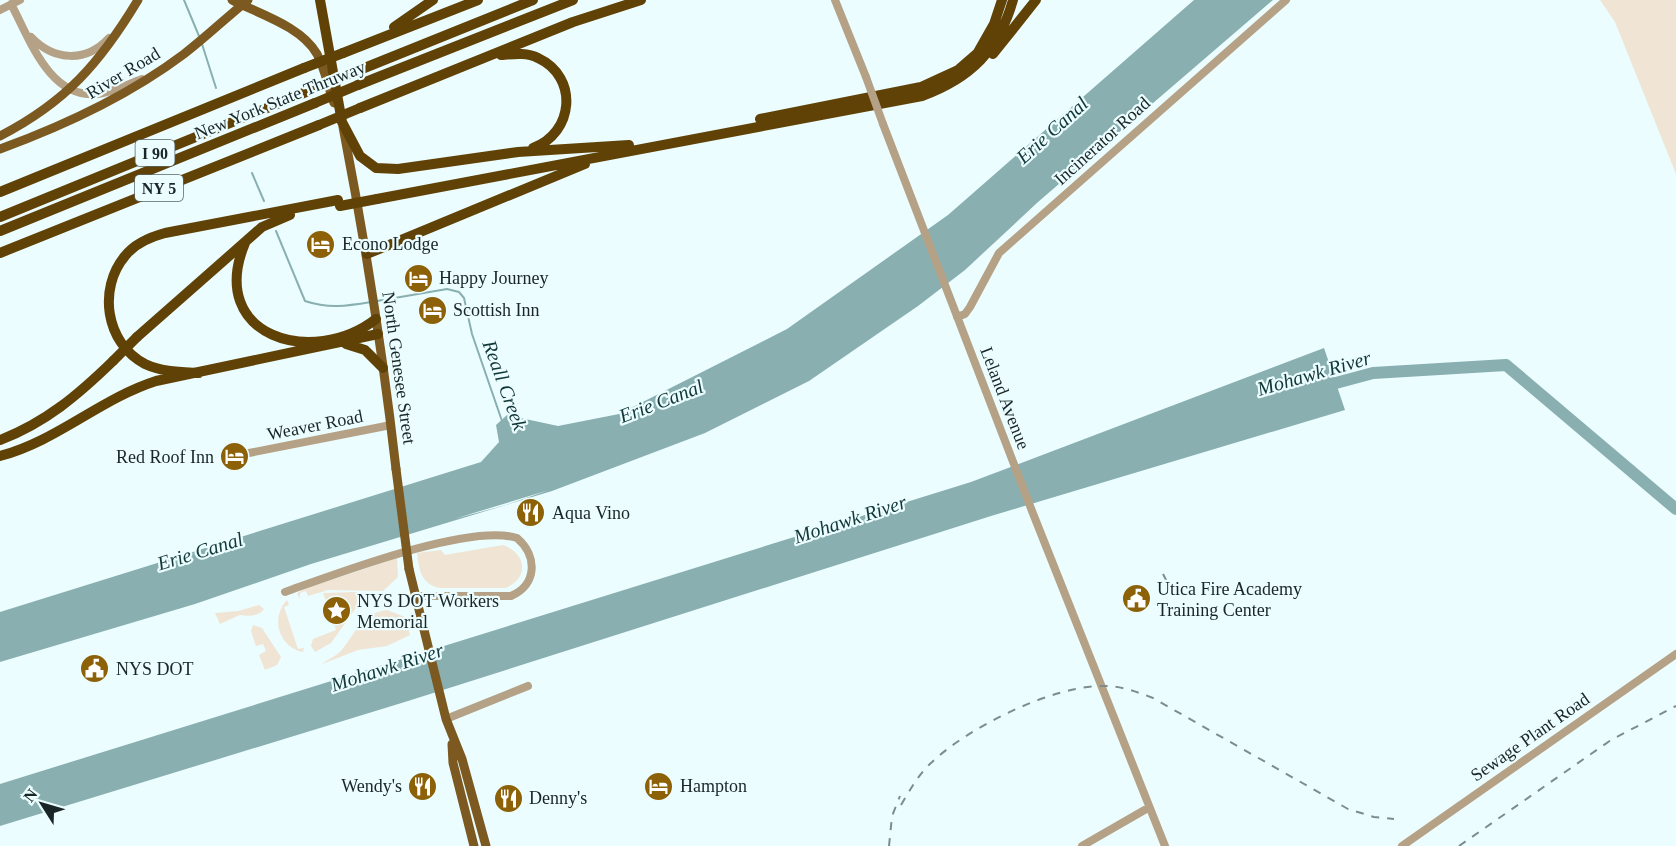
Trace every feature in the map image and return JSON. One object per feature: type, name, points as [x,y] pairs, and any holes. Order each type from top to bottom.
[{"type":"highway","name":"North Genesee Street","points":[[320,0],[343,128]]},
{"type":"highway","points":[[360,46],[405,21],[433,0]]},
{"type":"highway","points":[[0,192],[478,0]]},
{"type":"highway","name":"New York State Thruway","points":[[0,217],[533,0]]},
{"type":"highway","name":"New York State Thruway","points":[[0,231],[573,0]]},
{"type":"highway","name":"NY 5","points":[[0,253],[573,22],[641,0]]},
{"type":"highway","points":[[976,55],[994,24],[1002,0]]},
{"type":"highway","points":[[376,196],[921,87],[941,80],[976,55],[997,30],[1008,0]]},
{"type":"highway","points":[[199,373],[159,369],[134,357],[122,344],[110,319],[108,300],[111,282],[125,255],[150,237],[165,232],[339,203],[922,96],[957,81],[987,54],[1001,34],[1014,0]]},
{"type":"highway","points":[[971,70],[984,63],[1003,44],[1036,0]]},
{"type":"highway","points":[[486,57],[511,54],[538,58],[558,74],[564,84],[567,97],[566,112],[556,132],[545,143],[518,152]]},
{"type":"highway","points":[[343,128],[360,156],[376,168],[398,169],[518,152],[632,144]]},
{"type":"highway","points":[[367,254],[616,153]]},
{"type":"highway","points":[[0,440],[57,411],[79,394],[137,337],[262,227],[280,217],[339,203]]},
{"type":"highway","points":[[246,241],[237,268],[239,296],[249,317],[268,334],[281,340],[298,343],[333,339],[351,334],[376,314]]},
{"type":"highway","points":[[0,456],[34,445],[133,388],[378,334]]},
{"type":"highway","points":[[343,343],[357,345],[383,368]]},
{"type":"main road","points":[[0,136],[30,121],[71,89],[105,53],[138,0]]},
{"type":"main road","points":[[232,0],[245,3],[293,31],[316,52],[343,128]]},
{"type":"main road","name":"River Road","points":[[0,149],[80,118],[158,73],[245,3]]},
{"type":"main road","name":"North Genesee Street","points":[[343,128],[367,254],[415,596],[446,719],[452,739],[462,759],[486,846]]},
{"type":"main road","name":"North Genesee Street","points":[[452,739],[453,763],[474,846]]},
{"type":"street","points":[[0,10],[20,0]]},
{"type":"street","name":"Leland Avenue","points":[[835,0],[1148,808]]},
{"type":"street","name":"Incinerator Road","points":[[957,317],[965,314],[970,307],[999,254],[1286,0]]},
{"type":"street","points":[[11,4],[44,66],[53,78],[71,89],[83,94],[101,93],[158,73]]},
{"type":"street","points":[[24,29],[49,51],[75,57],[100,47],[128,16]]},
{"type":"street","name":"Weaver Road","points":[[244,454],[391,425]]},
{"type":"street","points":[[285,592],[415,549],[506,535],[525,544],[532,564],[532,572],[524,588],[511,596],[415,596]]},
{"type":"street","name":"Sewage Plant Road","points":[[1402,846],[1676,654]]},
{"type":"street","points":[[446,719],[528,686]]},
{"type":"street","points":[[1082,846],[1148,808],[1165,846]]},
{"type":"shaded area","points":[[1600,0],[1676,0],[1676,174],[1615,22]]},
{"type":"shaded area","points":[[503,545],[517,554],[522,565],[519,578],[506,588],[440,588],[425,580],[420,570],[417,553],[441,550],[445,555]]},
{"type":"shaded area","points":[[397,558],[398,577],[383,591],[328,590],[308,596],[306,591],[300,593],[300,599],[297,593],[310,587]]},
{"type":"shaded area","points":[[323,593],[383,594],[358,605],[331,643],[315,652],[311,646],[313,639],[336,630]]},
{"type":"shaded area","points":[[287,600],[289,605],[284,607],[298,649],[304,648],[303,652],[288,644],[280,631],[279,615]]},
{"type":"shaded area","points":[[259,605],[264,609],[256,615],[240,615],[220,624],[215,613],[238,611]]},
{"type":"shaded area","points":[[387,610],[405,617],[410,635],[387,646],[358,650],[322,664],[341,651],[360,625],[371,615]]},
{"type":"shaded area","points":[[253,625],[262,628],[281,657],[277,665],[265,670],[259,655],[266,651],[263,644],[256,646],[251,631]]},
{"type":"water","name":"Erie Canal","points":[[1194,0],[1273,0],[1038,202],[965,270],[918,306],[809,381],[705,433],[552,491],[311,564],[195,604],[0,662],[0,612],[481,462],[499,442],[496,425],[507,415],[558,426],[619,414],[787,329],[948,215]]},
{"type":"water","points":[[1324,348],[1345,410],[991,516],[408,701],[0,826],[0,784],[971,482]]},
{"type":"pier","points":[[549,490],[506,505],[454,519]]},
{"type":"waterway","name":"Reall Creek","points":[[184,0],[199,36]]},
{"type":"waterway","name":"Reall Creek","points":[[202,44],[216,88]]},
{"type":"waterway","name":"Reall Creek","points":[[252,173],[264,201]]},
{"type":"waterway","name":"Reall Creek","points":[[276,231],[305,301],[330,306],[371,302]]},
{"type":"waterway","name":"Reall Creek","points":[[377,301],[447,289],[459,292],[464,298],[472,334],[502,421]]},
{"type":"waterway","name":"Mohawk River","points":[[1321,387],[1373,373],[1506,365],[1676,509]]},
{"type":"railway","points":[[1163,574],[1177,601]]},
{"type":"railway","points":[[901,805],[918,778],[931,763],[966,736],[988,723],[1036,701],[1061,693],[1083,688],[1111,686],[1153,698],[1348,809],[1374,817],[1394,819]]},
{"type":"railway","points":[[1459,846],[1611,740],[1676,706]]},
{"type":"railway","points":[[889,846],[892,816],[900,796]]},
{"type":"place","name":"Econo Lodge","points":[[321,244]]},
{"type":"place","name":"Happy Journey","points":[[418,278]]},
{"type":"place","name":"Scottish Inn","points":[[432,310]]},
{"type":"place","name":"Red Roof Inn","points":[[235,457]]},
{"type":"place","name":"Aqua Vino","points":[[531,513]]},
{"type":"place","name":"Utica Fire Academy Training Center","points":[[1136,599]]},
{"type":"place","name":"NYS DOT Workers Memorial","points":[[336,611]]},
{"type":"place","name":"NYS DOT","points":[[95,669]]},
{"type":"place","name":"Wendy's","points":[[423,786]]},
{"type":"place","name":"Hampton","points":[[659,786]]},
{"type":"place","name":"Denny's","points":[[508,798]]}]
